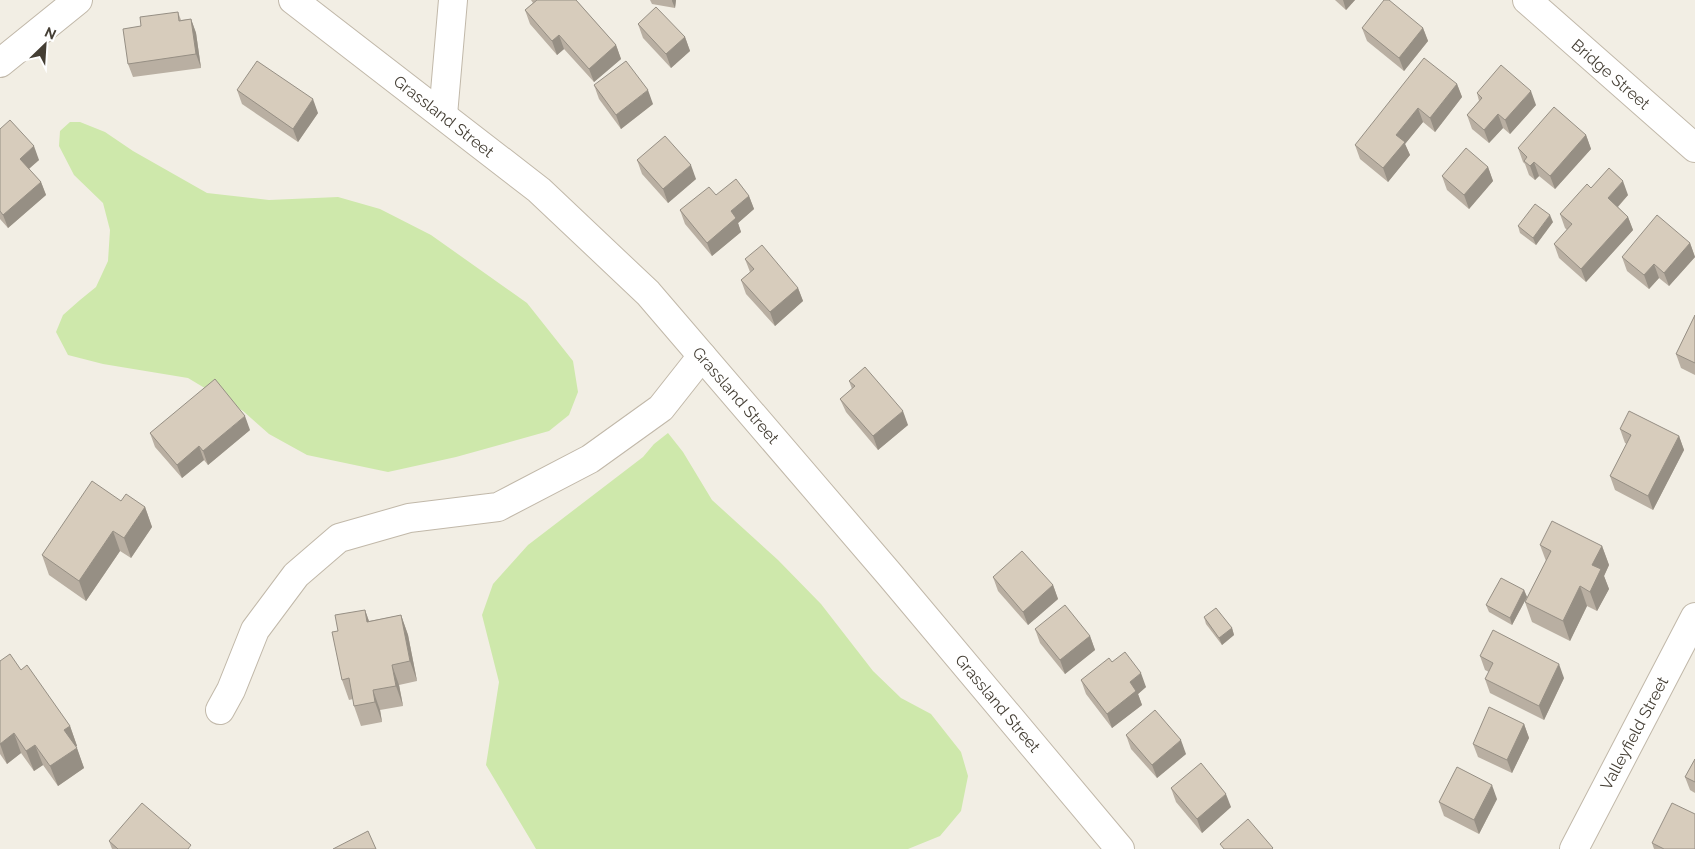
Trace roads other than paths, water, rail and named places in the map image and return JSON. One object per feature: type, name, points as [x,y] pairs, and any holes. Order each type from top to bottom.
[{"type":"street","points":[[0,63],[78,0]]},
{"type":"street","name":"Grassland Street","points":[[293,0],[539,190],[648,293],[1120,849]]},
{"type":"street","points":[[443,115],[453,0]]},
{"type":"street","name":"Bridge Street","points":[[1527,0],[1695,148]]},
{"type":"street","points":[[220,710],[231,690],[256,630],[296,576],[339,538],[409,518],[498,507],[590,459],[661,408],[702,356]]},
{"type":"street","name":"Valleyfield Street","points":[[1574,849],[1695,617]]}]
